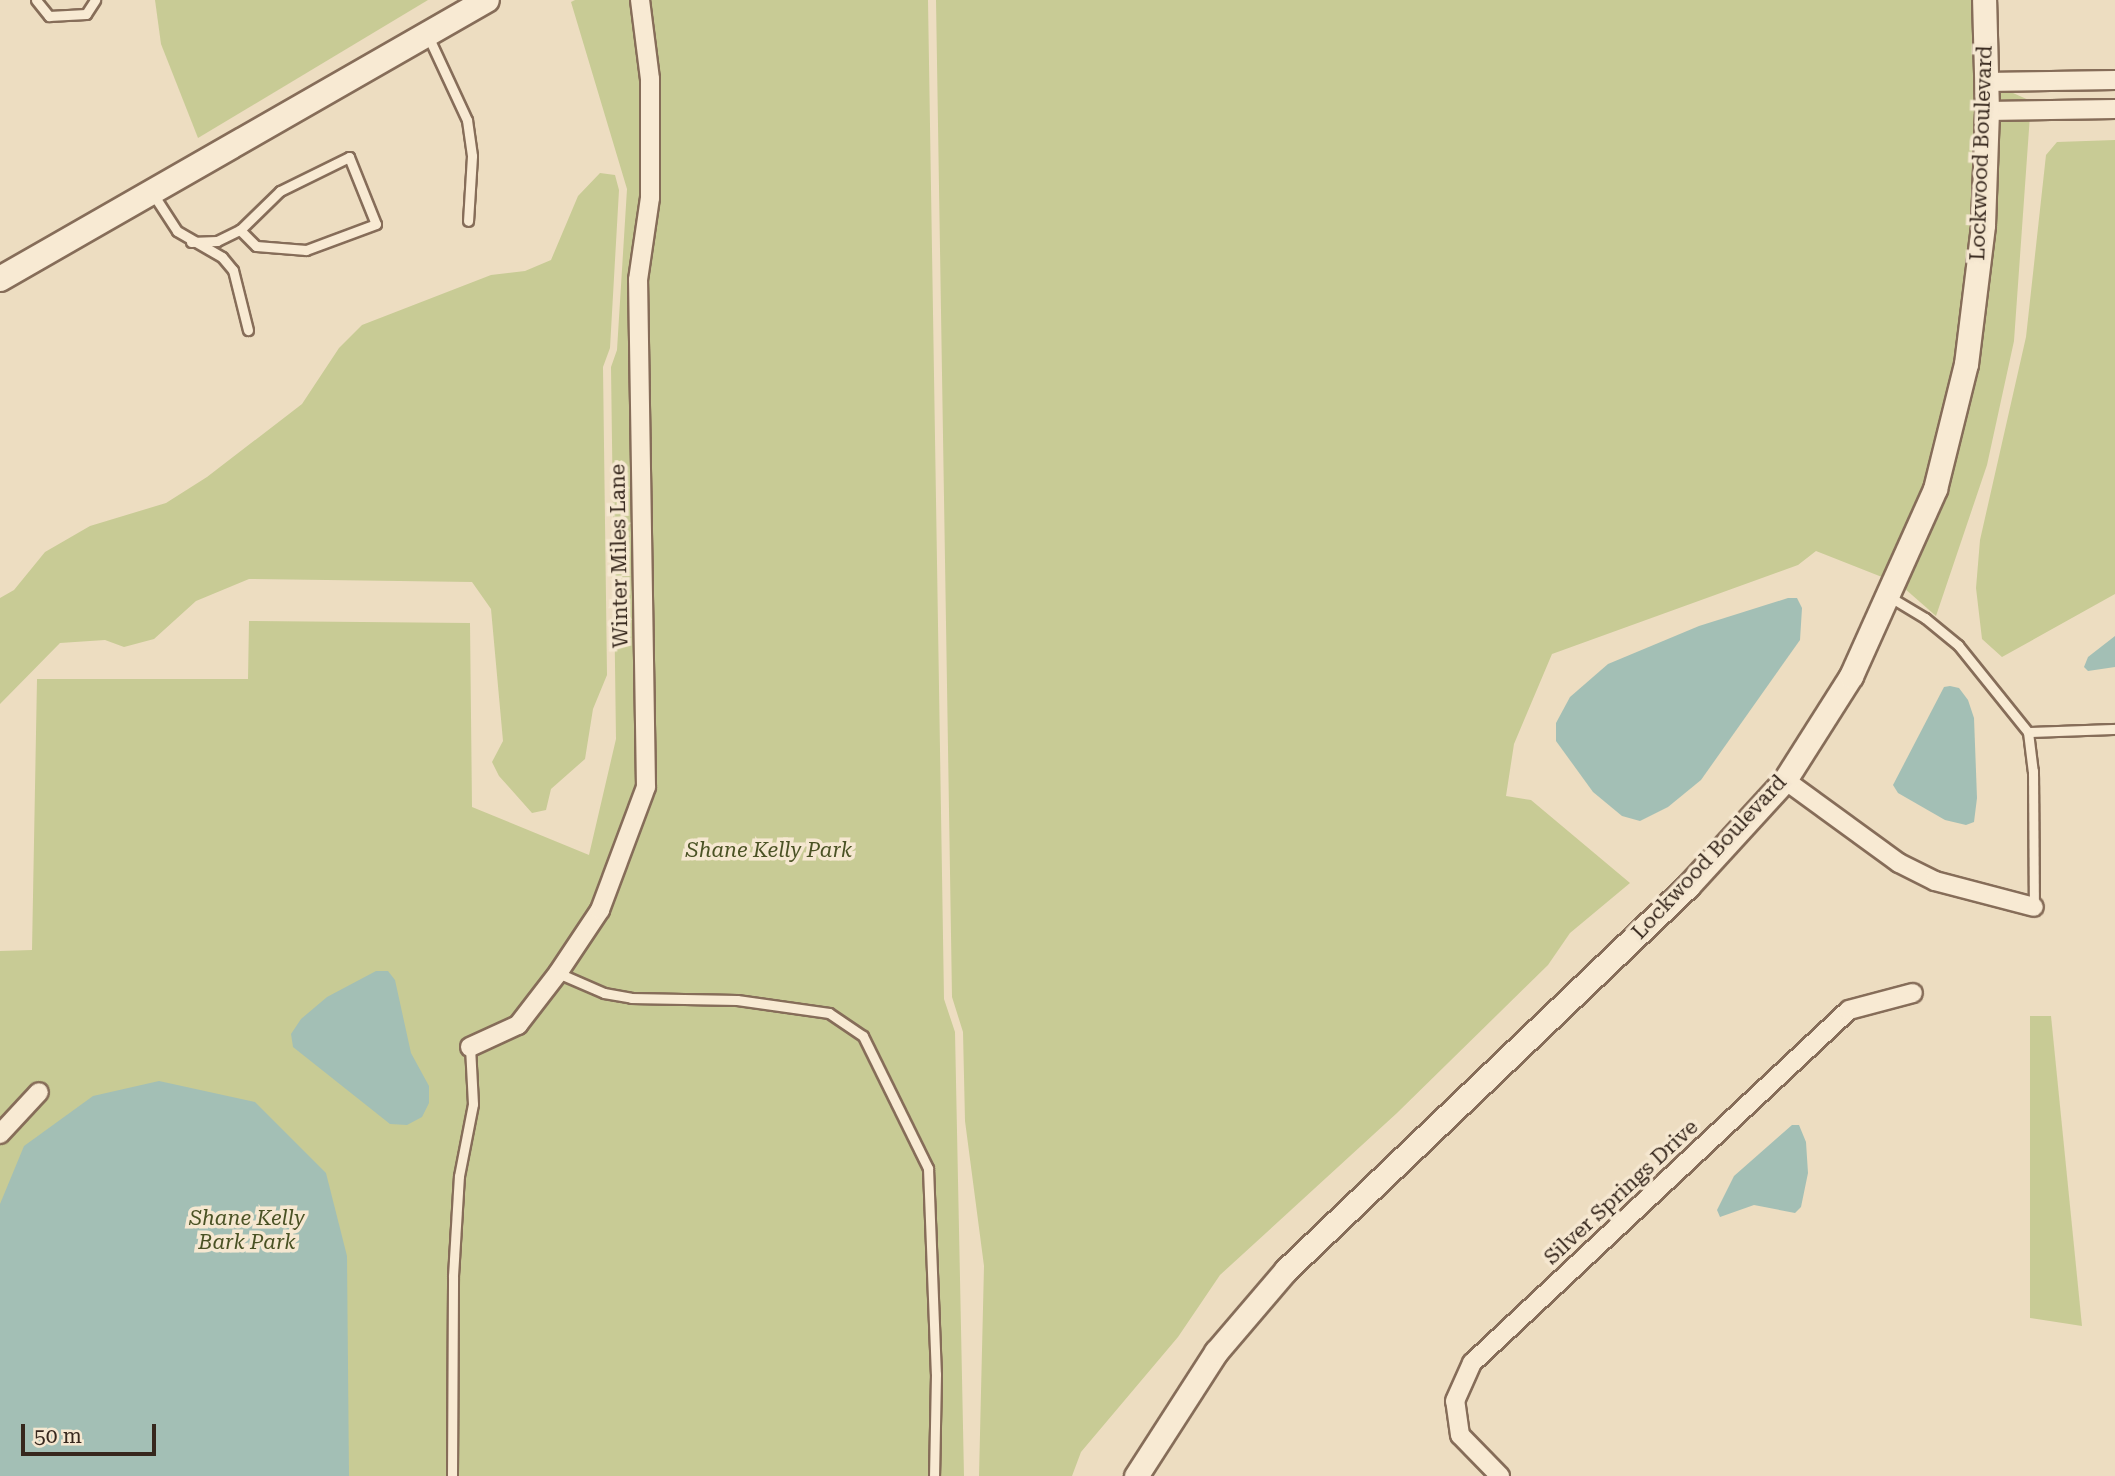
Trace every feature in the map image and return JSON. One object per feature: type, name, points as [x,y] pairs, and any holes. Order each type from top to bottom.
[{"type":"main road","points":[[0,279],[487,0]]},
{"type":"street","name":"Winter Miles Lane","points":[[470,1047],[518,1025],[558,973],[600,910],[646,787],[638,280],[650,198],[650,79],[640,0]]},
{"type":"street","name":"Lockwood Boulevard","points":[[1136,1476],[1216,1352],[1286,1270],[1688,886],[1785,780],[1851,676],[1890,597],[1935,489],[1966,364],[1983,225],[1987,111],[1984,0]]},
{"type":"street","points":[[1986,82],[2115,80]]},
{"type":"street","points":[[1987,111],[2115,109]]},
{"type":"street","points":[[1785,780],[1899,863],[1935,881],[2034,907]]},
{"type":"street","name":"Silver Springs Drive","points":[[1500,1476],[1460,1435],[1455,1401],[1472,1363],[1849,1010],[1913,993]]},
{"type":"street","points":[[0,1134],[39,1092]]},
{"type":"lane","points":[[36,0],[49,16],[86,14],[95,0]]},
{"type":"lane","points":[[427,35],[467,120],[472,156],[468,222]]},
{"type":"lane","points":[[191,242],[217,242],[240,230],[280,191],[349,157],[376,225],[306,250],[256,246],[240,230]]},
{"type":"lane","points":[[152,192],[177,231],[191,242],[222,257],[233,270],[248,330]]},
{"type":"lane","points":[[1890,597],[1926,618],[1958,645],[2006,699],[2028,732],[2033,771],[2034,907]]},
{"type":"lane","points":[[2028,732],[2115,729]]},
{"type":"lane","points":[[558,973],[604,993],[631,998],[737,1000],[829,1013],[863,1036],[928,1168],[936,1374],[934,1476]]},
{"type":"lane","points":[[452,1476],[453,1276],[459,1176],[473,1104],[470,1047]]},
{"type":"green space","points":[[155,0],[428,0],[198,138],[161,44]]},
{"type":"green space","points":[[928,0],[944,999],[955,1032],[964,1476],[0,1476],[0,951],[32,950],[37,679],[248,679],[249,621],[470,623],[472,807],[589,855],[616,739],[611,367],[617,350],[627,189],[571,2]]},
{"type":"green space","points":[[936,0],[1975,0],[1973,224],[1957,362],[1926,486],[1887,579],[1816,551],[1798,565],[1552,654],[1514,744],[1506,796],[1531,800],[1630,883],[1570,933],[1548,965],[1397,1113],[1220,1275],[1178,1337],[1081,1452],[1072,1476],[979,1476],[984,1266],[965,1121],[963,1032],[952,997]]},
{"type":"green space","points":[[1995,85],[2031,101],[2014,341],[1987,465],[1936,616],[1904,588],[1944,492]]},
{"type":"green space","points":[[2115,140],[2115,594],[2002,657],[1982,639],[1976,588],[1980,540],[2026,337],[2046,155],[2057,142]]},
{"type":"green space","points":[[600,173],[615,175],[619,190],[610,348],[603,367],[607,675],[593,709],[585,759],[551,789],[546,810],[532,813],[499,776],[492,762],[503,741],[491,609],[472,582],[249,579],[196,601],[154,639],[124,647],[105,640],[60,643],[0,704],[0,598],[14,590],[45,552],[90,526],[166,503],[207,477],[302,404],[339,348],[362,325],[491,275],[525,271],[551,260],[578,196]]},
{"type":"green space","points":[[2030,1016],[2051,1016],[2082,1326],[2030,1318]]},
{"type":"water","points":[[1788,598],[1797,598],[1802,608],[1800,640],[1701,780],[1668,807],[1640,821],[1622,816],[1593,792],[1556,741],[1556,723],[1570,697],[1608,664],[1699,626]]},
{"type":"water","points":[[2115,636],[2115,667],[2088,671],[2084,667],[2088,657]]},
{"type":"water","points":[[1944,687],[1959,688],[1968,700],[1974,718],[1977,798],[1974,822],[1966,825],[1945,820],[1898,793],[1893,785]]},
{"type":"water","points":[[376,971],[388,971],[395,980],[411,1053],[429,1086],[429,1103],[422,1117],[407,1125],[390,1124],[293,1047],[291,1034],[301,1019],[327,997]]},
{"type":"water","points":[[159,1081],[255,1102],[326,1173],[347,1256],[349,1476],[0,1476],[0,1204],[24,1146],[93,1096]]},
{"type":"water","points":[[1792,1125],[1799,1125],[1806,1142],[1808,1173],[1801,1207],[1795,1213],[1754,1205],[1720,1217],[1717,1210],[1734,1176]]},
{"type":"park label","name":"Shane Kelly Park","points":[[769,850]]},
{"type":"park label","name":"Shane Kelly Bark Park","points":[[247,1230]]}]
